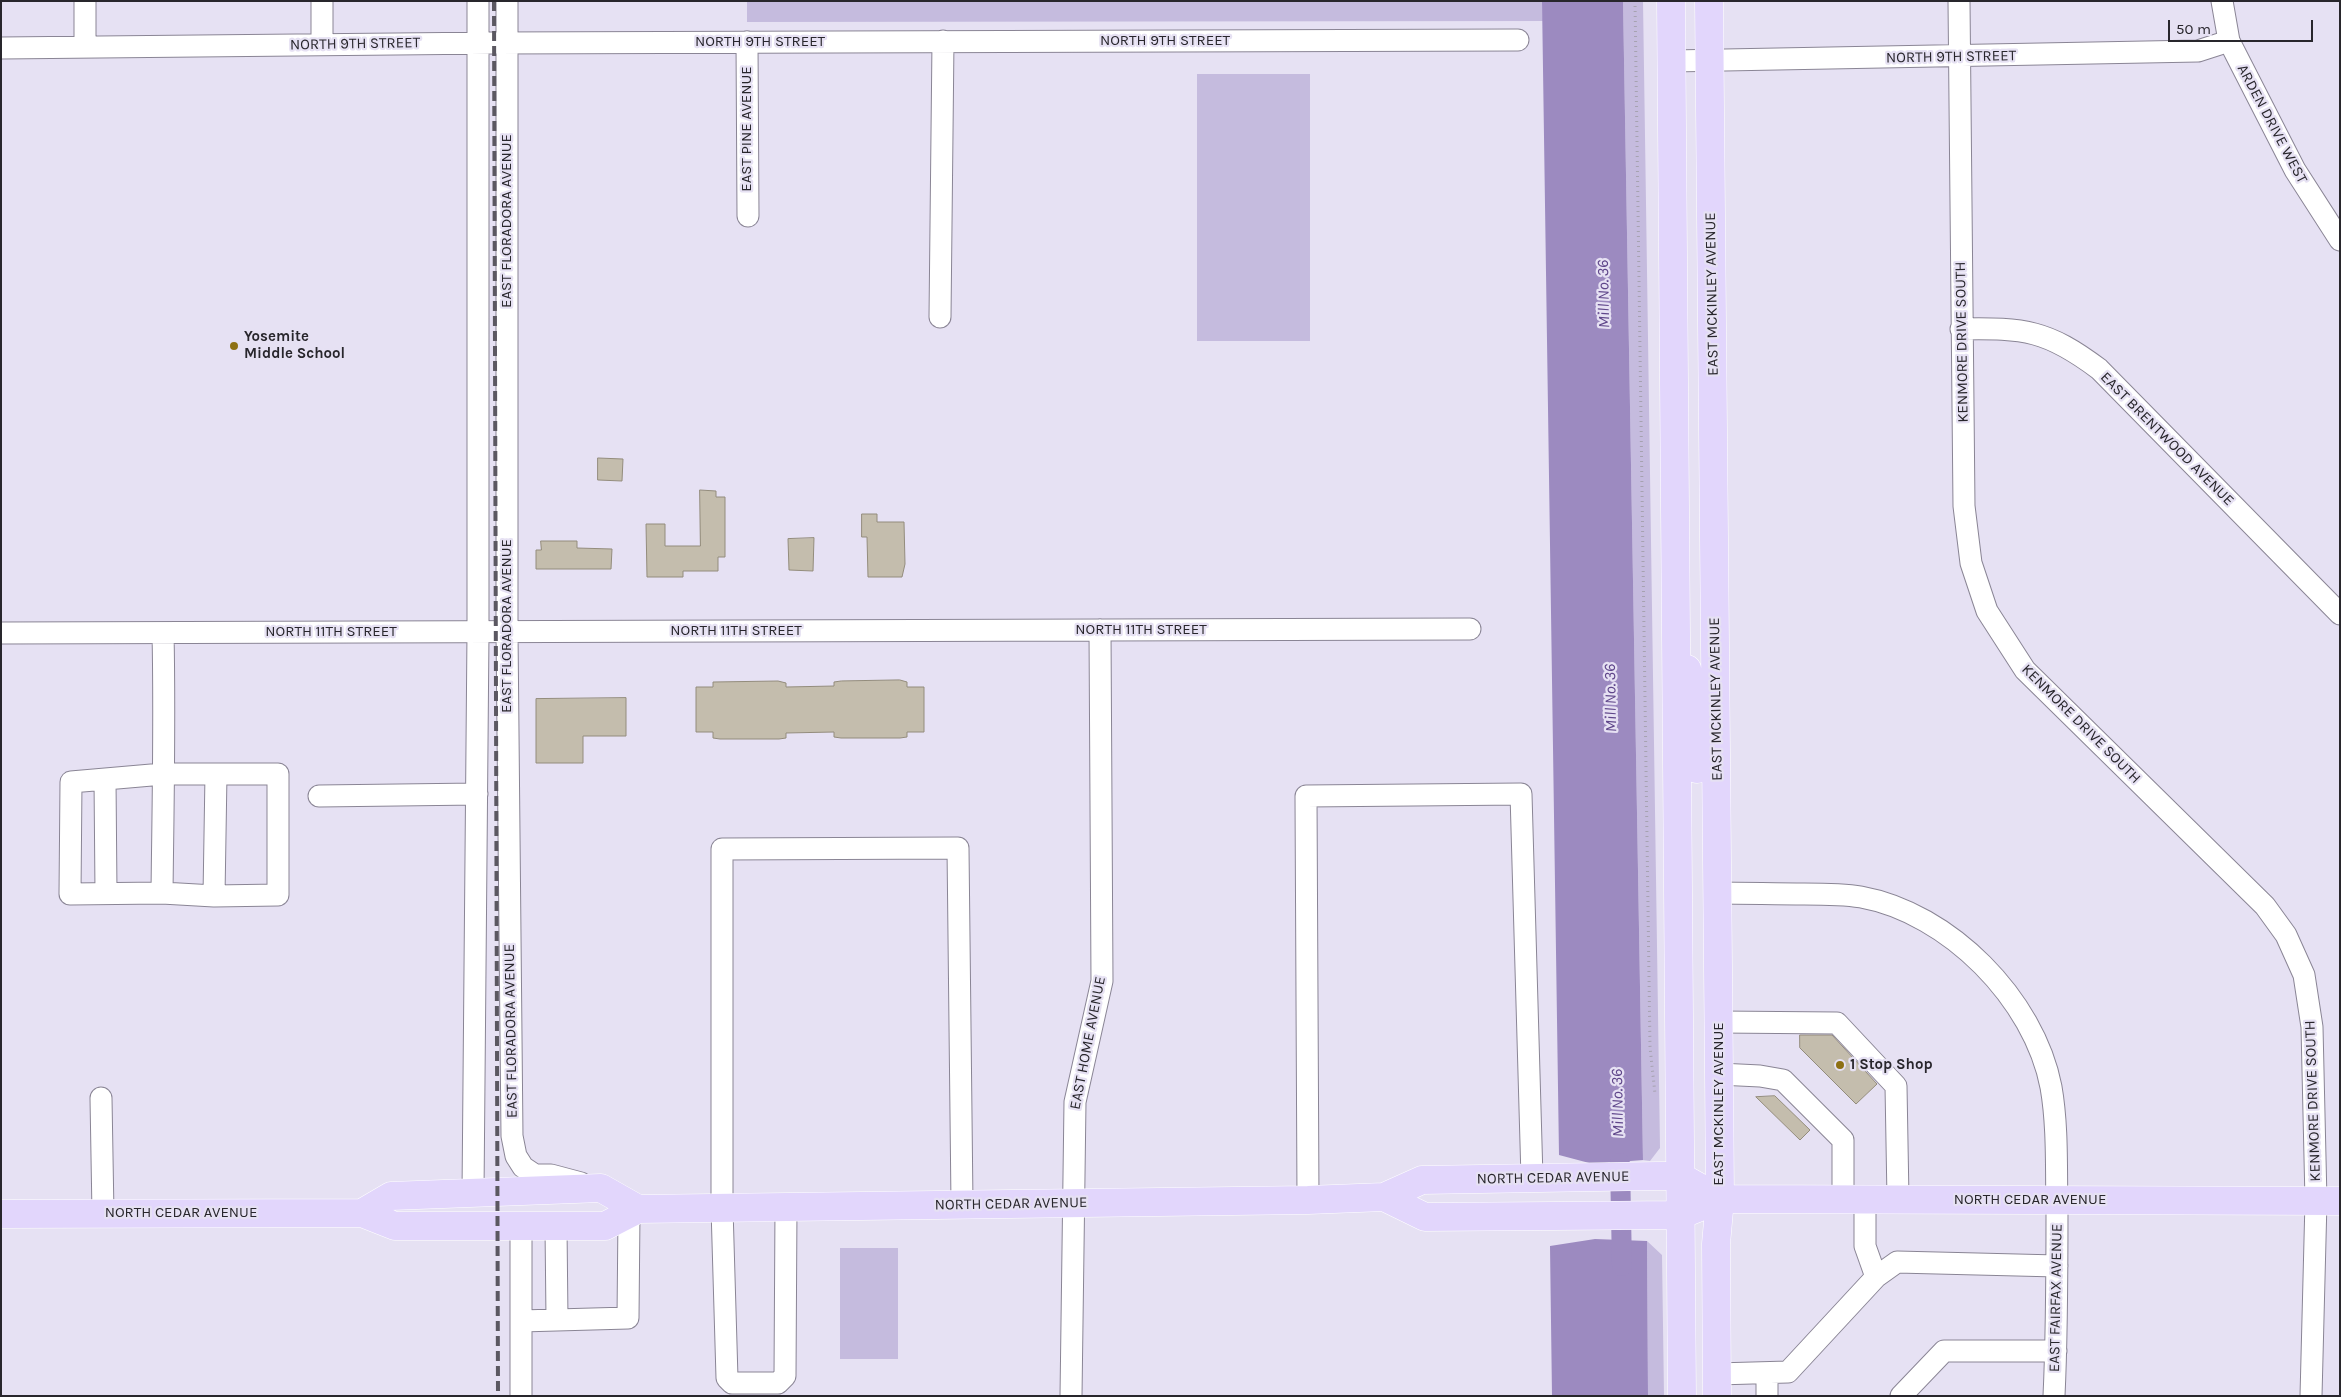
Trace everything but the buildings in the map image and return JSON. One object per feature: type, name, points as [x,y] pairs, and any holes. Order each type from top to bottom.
[{"type":"main road","points":[[1671,1],[1682,1396]]},
{"type":"main road","name":"EAST MCKINLEY AVENUE","points":[[1709,1],[1719,1022],[1720,1199],[1716,1244],[1717,1385]]},
{"type":"main road","points":[[1677,631],[1696,705],[1698,773],[1701,788],[1717,798]]},
{"type":"main road","name":"NORTH CEDAR AVENUE","points":[[1,1214],[362,1213],[395,1226],[604,1226],[633,1212],[722,1208],[1308,1200],[1384,1197],[1422,1180],[1679,1176],[1720,1199]]},
{"type":"main road","points":[[362,1213],[391,1196],[601,1188],[633,1212]]},
{"type":"main road","name":"NORTH CEDAR AVENUE","points":[[1384,1197],[1425,1217],[1680,1215],[1720,1199],[2328,1201]]},
{"type":"street","points":[[85,1],[85,47]]},
{"type":"street","points":[[322,1],[322,44]]},
{"type":"street","name":"EAST FLORADORA AVENUE","points":[[473,1193],[478,632],[478,1]]},
{"type":"street","name":"EAST FLORADORA AVENUE","points":[[507,1],[507,632],[512,1136],[516,1156],[523,1167],[535,1175],[551,1175],[601,1188]]},
{"type":"street","name":"KENMORE DRIVE SOUTH","points":[[1959,1],[1964,506],[1971,563],[1987,610],[2026,670],[2264,906],[2286,935],[2304,975],[2312,1027],[2328,1201],[2311,1396]]},
{"type":"street","name":"ARDEN DRIVE WEST","points":[[2222,1],[2229,42],[2295,170],[2340,240]]},
{"type":"street","name":"NORTH 9TH STREET","points":[[1,48],[507,42],[1518,40]]},
{"type":"street","name":"EAST PINE AVENUE","points":[[747,42],[748,216]]},
{"type":"street","points":[[940,317],[943,42]]},
{"type":"street","name":"NORTH 9TH STREET","points":[[1672,61],[2198,51],[2229,42]]},
{"type":"street","name":"EAST BRENTWOOD AVENUE","points":[[1961,329],[2006,328],[2044,335],[2073,349],[2099,369],[2340,614]]},
{"type":"street","name":"NORTH 11TH STREET","points":[[1,633],[1470,629]]},
{"type":"street","name":"EAST HOME AVENUE","points":[[1071,1396],[1075,1102],[1102,981],[1100,630]]},
{"type":"street","points":[[162,893],[163,633]]},
{"type":"street","points":[[163,774],[278,774],[278,895],[70,894],[71,782],[163,774]]},
{"type":"street","points":[[214,896],[216,774]]},
{"type":"street","points":[[105,779],[106,894]]},
{"type":"street","points":[[319,796],[476,794]]},
{"type":"street","points":[[1308,1200],[1306,796],[1521,794],[1532,1178]]},
{"type":"street","points":[[786,1207],[785,1376],[778,1383],[732,1383],[728,1378],[722,1208],[722,849],[958,848],[962,1204]]},
{"type":"street","name":"EAST FAIRFAX AVENUE","points":[[1718,893],[1861,897],[1917,917],[1943,931],[1988,970],[2027,1023],[2041,1051],[2050,1086],[2055,1121],[2057,1266],[2054,1396]]},
{"type":"street","points":[[1719,1022],[1837,1023],[1896,1086],[1898,1199]]},
{"type":"street","points":[[1719,1074],[1760,1076],[1783,1080],[1843,1140],[1865,1246],[1876,1277]]},
{"type":"street","points":[[101,1098],[103,1214]]},
{"type":"street","points":[[521,1320],[628,1318],[633,1212]]},
{"type":"street","points":[[556,1226],[557,1320]]},
{"type":"street","points":[[521,1227],[521,1396]]},
{"type":"street","points":[[1717,1385],[1768,1373],[1788,1372],[1876,1277],[1897,1262],[2057,1266]]},
{"type":"street","points":[[1901,1396],[1944,1351],[2056,1351]]},
{"type":"street","points":[[1767,1396],[1768,1373]]},
{"type":"path","points":[[1634,1],[1650,1037],[1655,1096]]},
{"type":"shaded area","points":[[747,1],[1542,1],[1543,21],[747,22]]},
{"type":"shaded area","points":[[1623,1],[1643,1],[1660,1148],[1650,1161],[1643,1160]]},
{"type":"shaded area","points":[[1197,74],[1310,74],[1310,341],[1197,341]]},
{"type":"shaded area","points":[[1647,1241],[1662,1255],[1664,1396],[1648,1396]]},
{"type":"shaded area","points":[[840,1248],[898,1248],[898,1359],[840,1359]]},
{"type":"water","points":[[1542,1],[1623,1],[1643,1160],[1593,1164],[1559,1155]]},
{"type":"water","points":[[1595,1239],[1647,1241],[1648,1396],[1552,1396],[1550,1246]]},
{"type":"waterway","name":"Mill No. 36","points":[[1620,1163],[1622,1266]]},
{"type":"railway","points":[[494,1],[498,1396]]},
{"type":"place","name":"Yosemite Middle School","points":[[234,346]]},
{"type":"place","name":"1 Stop Shop","points":[[1840,1065]]}]
